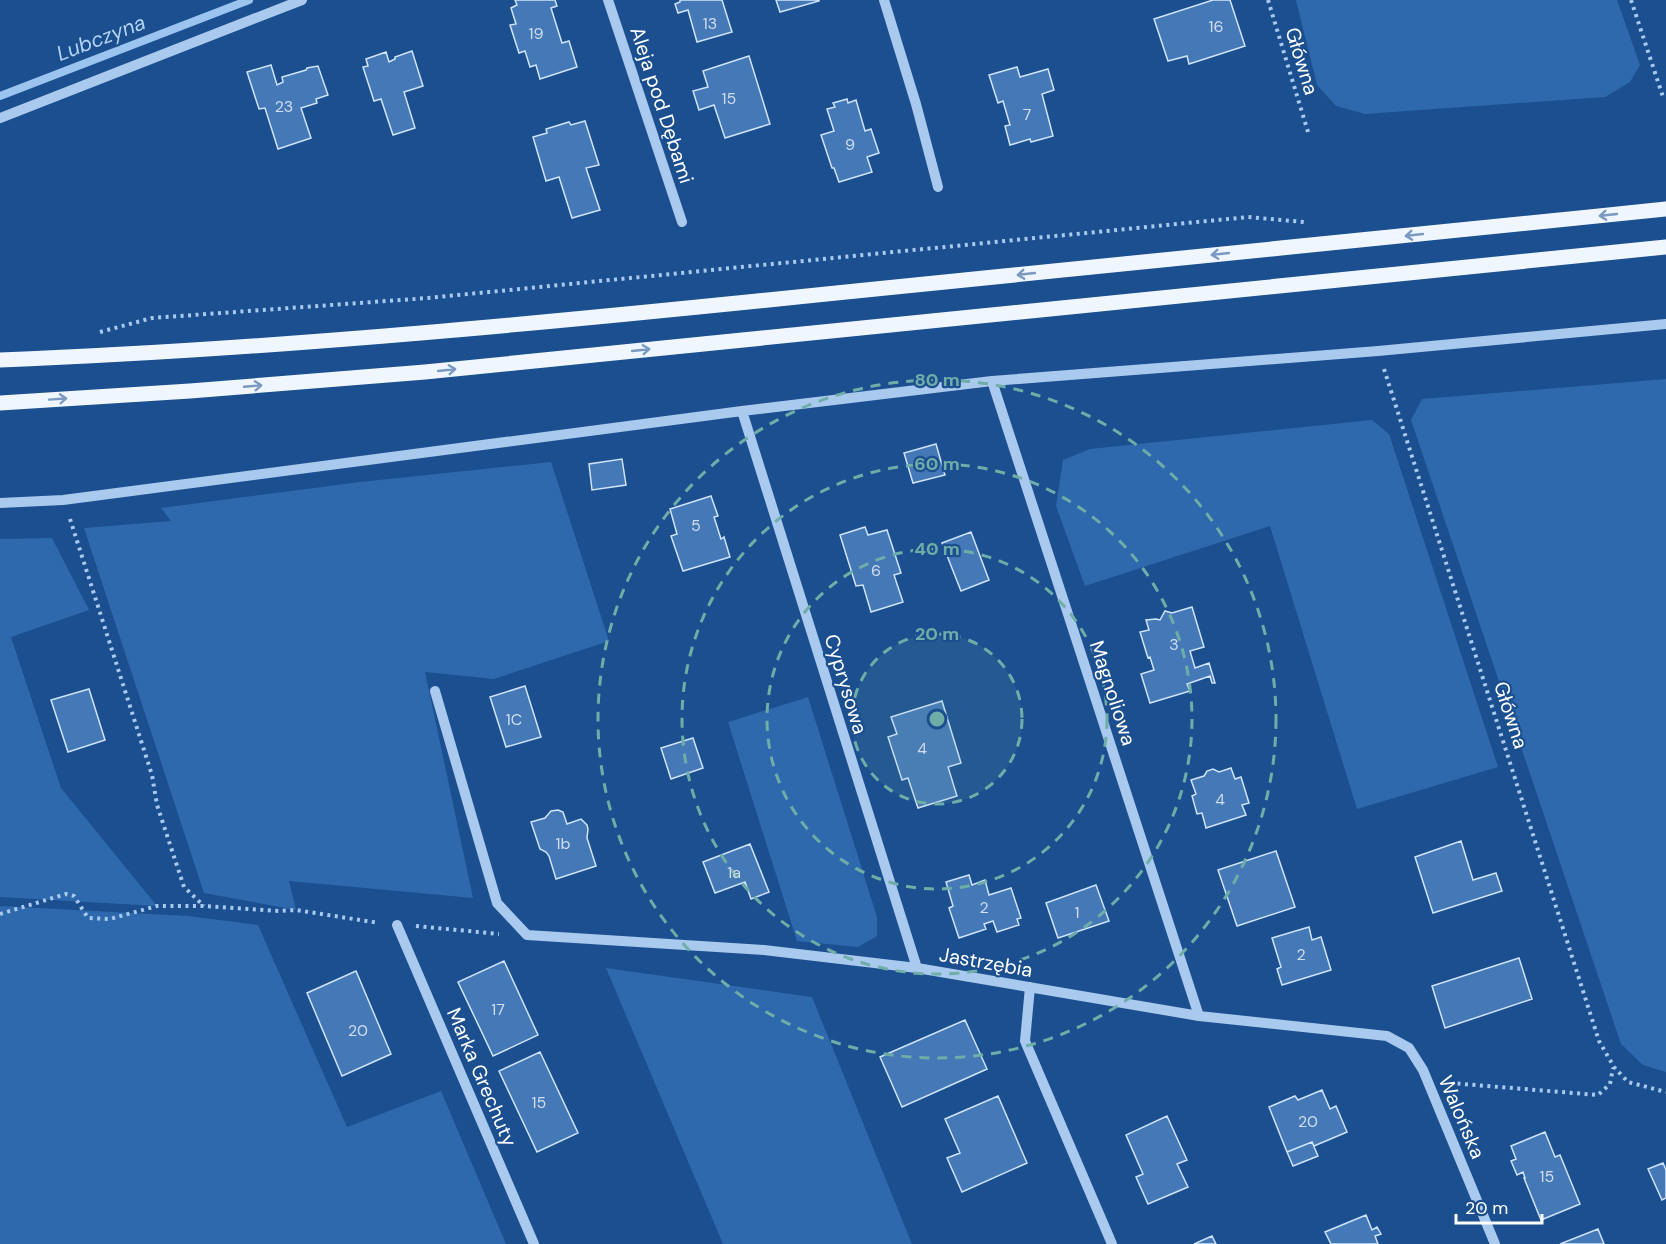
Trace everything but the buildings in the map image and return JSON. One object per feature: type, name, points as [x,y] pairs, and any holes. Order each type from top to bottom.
[{"type":"main road","points":[[0,360],[221,348],[536,323],[1666,209]]},
{"type":"main road","points":[[0,403],[190,391],[425,372],[1666,247]]},
{"type":"street","points":[[0,118],[302,0]]},
{"type":"street","name":"Aleja pod Dębami","points":[[608,0],[682,222]]},
{"type":"street","points":[[884,0],[916,104],[938,187]]},
{"type":"street","points":[[0,503],[63,500],[742,411],[992,381],[1378,351],[1666,324]]},
{"type":"street","name":"Magnoliowa","points":[[992,381],[1199,1016]]},
{"type":"street","name":"Cyprysowa","points":[[742,411],[917,968]]},
{"type":"street","points":[[435,691],[497,903],[527,935]]},
{"type":"street","name":"Marka Grechuty","points":[[397,925],[534,1244]]},
{"type":"street","name":"Jastrzębia","points":[[527,935],[764,950],[917,968],[1199,1016],[1388,1036],[1409,1048],[1423,1070]]},
{"type":"street","points":[[1030,987],[1025,1041],[1112,1244]]},
{"type":"street","name":"Walońska","points":[[1423,1070],[1495,1244]]},
{"type":"path","name":"Główna","points":[[1268,0],[1308,132]]},
{"type":"path","points":[[1631,0],[1663,97]]},
{"type":"path","points":[[90,332],[101,332],[152,318],[428,298],[1248,217],[1307,222]]},
{"type":"path","name":"Główna","points":[[1378,351],[1599,1041],[1614,1067],[1628,1082],[1666,1092]]},
{"type":"path","points":[[63,500],[152,775],[157,805],[184,887],[204,906]]},
{"type":"path","points":[[0,914],[66,894],[74,896],[88,918],[110,919],[157,906],[204,906],[296,910],[397,925],[434,926],[479,933],[527,935]]},
{"type":"path","points":[[1428,1082],[1599,1095],[1611,1084],[1614,1067]]},
{"type":"shaded area","points":[[1296,0],[1617,0],[1640,65],[1630,82],[1605,97],[1365,114],[1336,106],[1317,85]]},
{"type":"shaded area","points":[[1666,379],[1666,1072],[1643,1065],[1621,1044],[1411,420],[1422,399]]},
{"type":"shaded area","points":[[1372,420],[1389,434],[1498,767],[1357,809],[1270,526],[1085,586],[1056,506],[1063,460],[1090,449]]},
{"type":"shaded area","points":[[551,462],[609,641],[494,679],[425,672],[473,898],[289,881],[296,910],[204,893],[84,528],[171,521],[161,508],[360,482]]},
{"type":"shaded area","points":[[52,538],[89,610],[11,637],[61,788],[157,906],[0,897],[0,539]]},
{"type":"shaded area","points":[[808,697],[877,917],[877,936],[858,947],[797,941],[728,722]]},
{"type":"shaded area","points":[[0,906],[188,916],[258,925],[347,1127],[441,1091],[506,1244],[0,1244]]},
{"type":"shaded area","points":[[606,968],[812,997],[912,1244],[723,1244]]},
{"type":"waterway","name":"Lubczyna","points":[[0,96],[249,0]]}]
